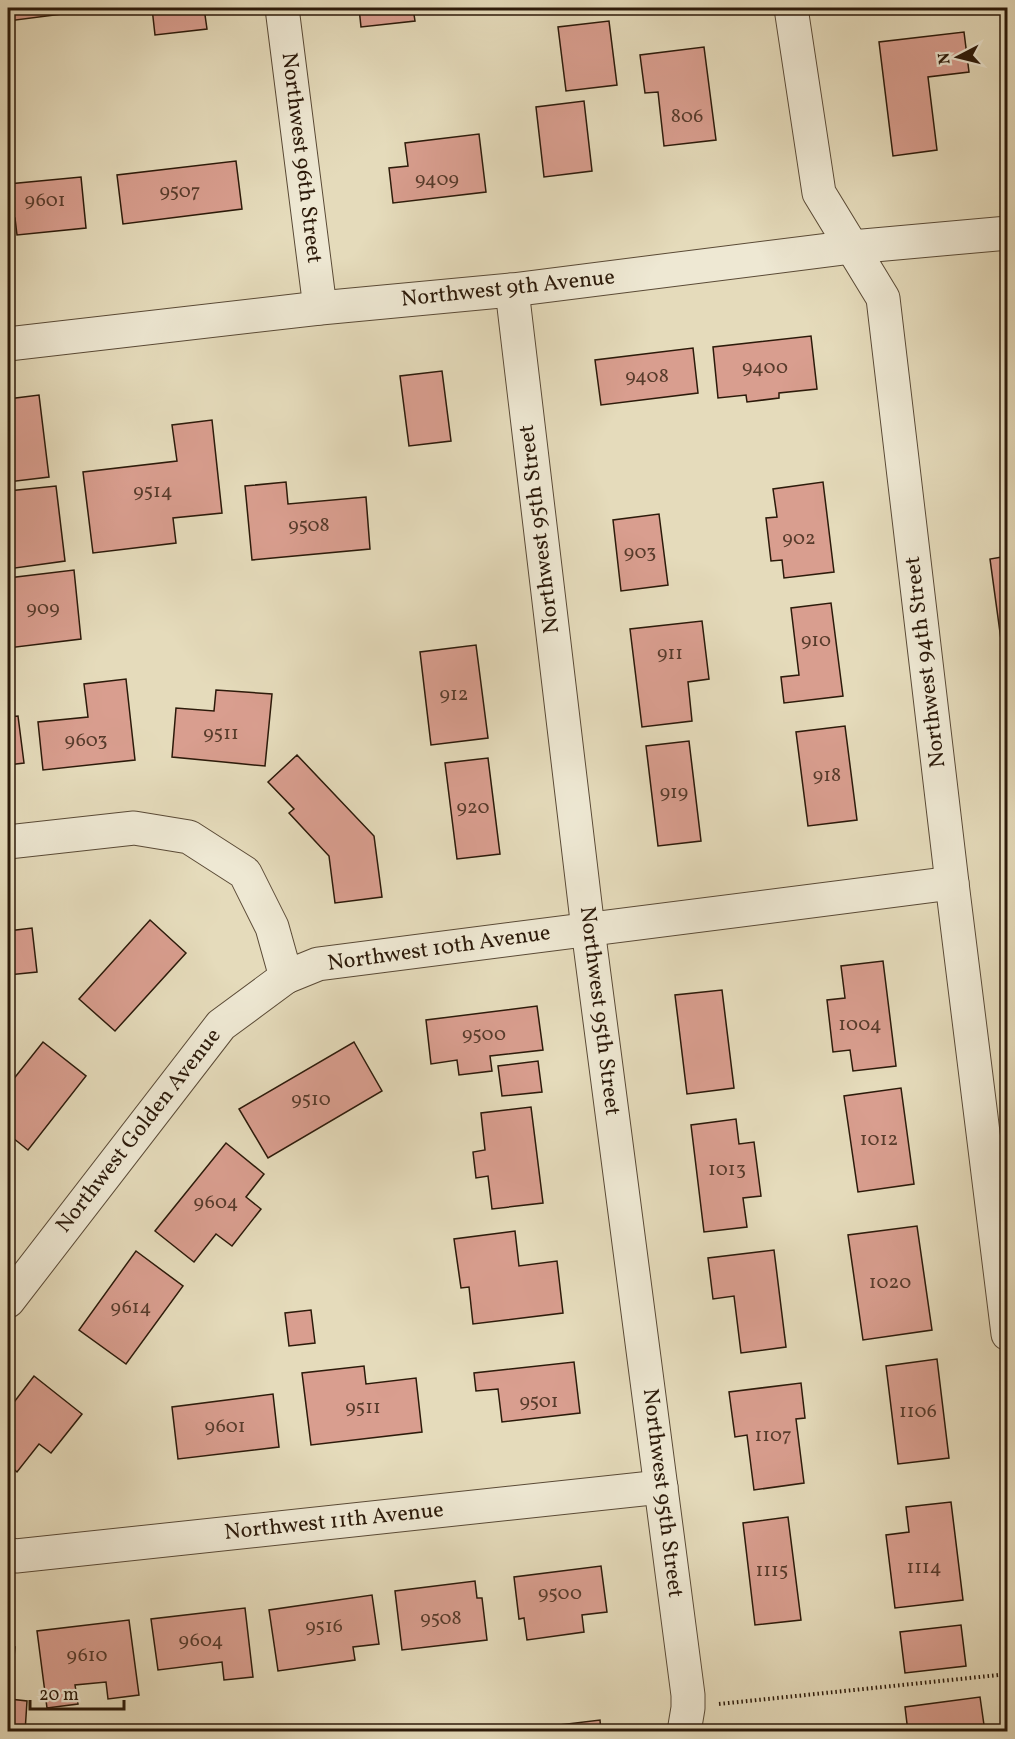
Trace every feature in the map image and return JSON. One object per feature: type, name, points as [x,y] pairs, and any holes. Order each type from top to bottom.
[{"type":"street","name":"Northwest 96th Street","points":[[282,8],[320,309]]},
{"type":"street","name":"Northwest 94th Street","points":[[791,8],[819,193],[883,298],[1008,1334]]},
{"type":"street","name":"Northwest 9th Avenue","points":[[8,344],[512,290],[852,247],[1008,233]]},
{"type":"street","name":"Northwest 95th Street","points":[[512,290],[588,929],[661,1487],[686,1720]]},
{"type":"street","points":[[8,842],[134,828],[189,837],[245,873],[272,927],[286,977]]},
{"type":"street","name":"Northwest 10th Avenue","points":[[286,977],[318,964],[952,883]]},
{"type":"street","name":"Northwest Golden Avenue","points":[[8,1301],[221,1025],[286,977]]},
{"type":"street","name":"Northwest 11th Avenue","points":[[8,1554],[28,1555],[661,1487]]},
{"type":"path","points":[[686,1720],[1008,1674]]},
{"type":"building","points":[[8,8],[101,8],[101,9],[8,21]]},
{"type":"building","points":[[126,8],[152,8],[127,11]]},
{"type":"building","points":[[152,8],[204,8],[207,29],[155,35]]},
{"type":"building","points":[[359,8],[413,8],[415,21],[361,27]]},
{"type":"building","points":[[609,21],[617,85],[566,91],[558,27]]},
{"type":"building","points":[[964,32],[969,72],[928,77],[937,150],[893,156],[879,42]]},
{"type":"building","points":[[704,47],[716,140],[664,146],[658,92],[645,93],[640,55]]},
{"type":"building","points":[[584,101],[592,171],[544,177],[536,107]]},
{"type":"building","points":[[479,134],[486,192],[393,203],[389,168],[408,166],[405,143]]},
{"type":"building","points":[[236,161],[242,209],[123,224],[117,175]]},
{"type":"building","points":[[81,177],[86,228],[17,235],[15,218],[8,219],[8,184]]},
{"type":"building","points":[[811,336],[817,389],[779,393],[779,398],[747,402],[746,395],[718,398],[713,347]]},
{"type":"building","points":[[693,348],[698,393],[601,405],[595,360]]},
{"type":"building","points":[[442,371],[451,441],[409,446],[400,376]]},
{"type":"building","points":[[39,395],[49,477],[8,482],[8,399]]},
{"type":"building","points":[[212,420],[222,513],[173,518],[176,543],[93,553],[83,472],[177,461],[172,425]]},
{"type":"building","points":[[286,482],[288,504],[366,497],[370,549],[252,560],[245,486]]},
{"type":"building","points":[[823,482],[834,572],[784,578],[782,560],[771,561],[766,518],[777,517],[773,489]]},
{"type":"building","points":[[56,486],[65,561],[8,569],[8,491]]},
{"type":"building","points":[[659,514],[668,585],[621,591],[613,520]]},
{"type":"building","points":[[1008,556],[1008,647],[1002,647],[990,559]]},
{"type":"building","points":[[74,570],[81,639],[8,648],[8,578]]},
{"type":"building","points":[[831,603],[843,696],[784,703],[781,677],[799,675],[791,608]]},
{"type":"building","points":[[702,621],[709,679],[688,682],[692,721],[642,727],[630,629]]},
{"type":"building","points":[[476,645],[488,738],[431,745],[420,652]]},
{"type":"building","points":[[126,679],[135,760],[43,770],[38,722],[88,717],[84,684]]},
{"type":"building","points":[[216,690],[272,694],[265,766],[172,757],[176,708],[214,711]]},
{"type":"building","points":[[18,716],[24,763],[8,765],[8,717]]},
{"type":"building","points":[[845,726],[857,820],[808,826],[796,732]]},
{"type":"building","points":[[689,741],[701,841],[658,846],[646,746]]},
{"type":"building","points":[[297,755],[374,836],[382,897],[335,903],[329,856],[289,813],[294,809],[268,782]]},
{"type":"building","points":[[488,758],[500,854],[457,859],[445,763]]},
{"type":"building","points":[[150,920],[186,953],[115,1031],[79,999]]},
{"type":"building","points":[[32,928],[37,972],[8,975],[8,931]]},
{"type":"building","points":[[883,961],[896,1066],[853,1071],[850,1050],[833,1052],[827,1000],[845,998],[841,966]]},
{"type":"building","points":[[722,990],[734,1088],[687,1094],[675,995]]},
{"type":"building","points":[[537,1006],[543,1050],[490,1056],[492,1071],[459,1075],[457,1060],[431,1064],[426,1020]]},
{"type":"building","points":[[43,1042],[86,1076],[28,1150],[8,1134],[8,1086]]},
{"type":"building","points":[[354,1042],[382,1091],[268,1158],[239,1109]]},
{"type":"building","points":[[538,1061],[542,1092],[502,1096],[498,1066]]},
{"type":"building","points":[[901,1088],[914,1184],[858,1192],[844,1096]]},
{"type":"building","points":[[531,1107],[543,1203],[492,1209],[488,1176],[476,1178],[473,1152],[485,1150],[481,1113]]},
{"type":"building","points":[[736,1119],[739,1144],[754,1142],[761,1196],[743,1198],[747,1227],[704,1232],[691,1125]]},
{"type":"building","points":[[226,1143],[264,1174],[246,1197],[261,1209],[232,1246],[216,1234],[194,1262],[155,1231]]},
{"type":"building","points":[[917,1226],[932,1330],[863,1340],[848,1235]]},
{"type":"building","points":[[515,1231],[519,1266],[557,1261],[563,1313],[473,1324],[469,1287],[461,1288],[454,1239]]},
{"type":"building","points":[[774,1250],[786,1347],[741,1353],[734,1296],[713,1299],[708,1258]]},
{"type":"building","points":[[136,1251],[183,1286],[126,1364],[79,1330]]},
{"type":"building","points":[[311,1310],[315,1343],[289,1346],[285,1313]]},
{"type":"building","points":[[937,1359],[949,1458],[898,1464],[886,1366]]},
{"type":"building","points":[[574,1362],[580,1413],[502,1422],[498,1389],[476,1391],[474,1373]]},
{"type":"building","points":[[364,1366],[366,1384],[416,1378],[422,1432],[311,1445],[302,1373]]},
{"type":"building","points":[[34,1376],[82,1414],[51,1453],[39,1444],[17,1472],[8,1464],[8,1410]]},
{"type":"building","points":[[801,1383],[805,1418],[796,1419],[804,1483],[754,1490],[747,1435],[735,1437],[729,1392]]},
{"type":"building","points":[[273,1394],[279,1447],[178,1459],[172,1407]]},
{"type":"building","points":[[951,1502],[963,1600],[895,1608],[886,1535],[909,1532],[906,1507]]},
{"type":"building","points":[[788,1517],[801,1620],[755,1625],[743,1523]]},
{"type":"building","points":[[601,1566],[607,1612],[582,1615],[584,1632],[527,1640],[524,1618],[519,1619],[514,1577]]},
{"type":"building","points":[[475,1581],[477,1598],[482,1598],[487,1640],[402,1650],[395,1591]]},
{"type":"building","points":[[372,1595],[379,1644],[353,1647],[355,1660],[278,1671],[269,1610]]},
{"type":"building","points":[[245,1608],[253,1677],[224,1680],[222,1662],[158,1670],[151,1619]]},
{"type":"building","points":[[129,1620],[139,1695],[108,1699],[106,1682],[75,1685],[78,1704],[47,1708],[37,1631]]},
{"type":"building","points":[[961,1625],[966,1666],[905,1673],[900,1632]]},
{"type":"building","points":[[8,1646],[15,1647],[10,1699],[27,1701],[25,1732],[8,1732]]},
{"type":"building","points":[[980,1697],[985,1732],[908,1732],[905,1707]]},
{"type":"building","points":[[600,1720],[601,1732],[518,1732],[518,1730]]}]
